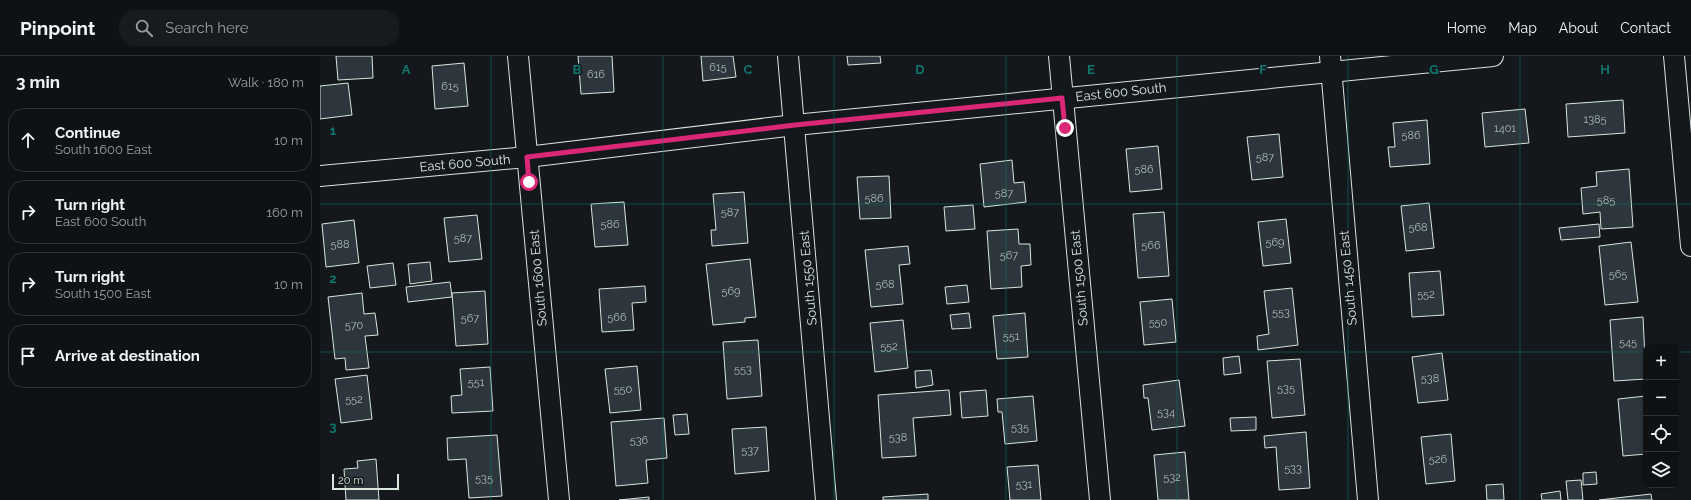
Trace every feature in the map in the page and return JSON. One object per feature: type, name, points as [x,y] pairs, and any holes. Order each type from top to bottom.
[{"type":"street","name":"South 1600 East","points":[[518,56],[559,500]]},
{"type":"street","name":"South 1550 East","points":[[788,56],[826,500]]},
{"type":"street","name":"South 1500 East","points":[[1059,56],[1100,500]]},
{"type":"street","name":"East 600 South","points":[[320,176],[527,157],[795,125],[1062,98],[1331,64],[1363,70],[1493,56]]},
{"type":"street","points":[[1674,56],[1691,246]]},
{"type":"street","name":"South 1450 East","points":[[1331,64],[1333,104],[1368,500]]},
{"type":"building","points":[[336,56],[372,56],[373,78],[338,80]]},
{"type":"building","points":[[578,56],[612,56],[614,92],[581,94]]},
{"type":"building","points":[[701,56],[733,56],[736,77],[703,81]]},
{"type":"building","points":[[847,56],[880,56],[881,63],[848,65]]},
{"type":"building","points":[[464,63],[468,106],[435,109],[432,66]]},
{"type":"building","points":[[348,83],[352,115],[320,119],[320,86]]},
{"type":"building","points":[[1623,100],[1625,133],[1568,137],[1566,104]]},
{"type":"building","points":[[1525,109],[1529,143],[1485,147],[1482,113]]},
{"type":"building","points":[[1427,120],[1430,164],[1390,167],[1388,147],[1395,147],[1393,123]]},
{"type":"building","points":[[1279,134],[1283,177],[1252,180],[1247,137]]},
{"type":"building","points":[[1158,146],[1162,189],[1130,192],[1126,149]]},
{"type":"building","points":[[1012,160],[1014,183],[1024,182],[1026,202],[984,207],[980,164]]},
{"type":"building","points":[[1629,169],[1633,227],[1601,229],[1600,212],[1583,214],[1581,188],[1597,186],[1596,172]]},
{"type":"building","points":[[889,176],[891,218],[860,219],[857,177]]},
{"type":"building","points":[[744,192],[748,243],[712,246],[711,230],[716,230],[713,194]]},
{"type":"building","points":[[624,202],[628,245],[595,247],[591,204]]},
{"type":"building","points":[[1429,203],[1434,248],[1406,251],[1401,206]]},
{"type":"building","points":[[973,205],[975,229],[946,231],[944,207]]},
{"type":"building","points":[[1164,212],[1169,276],[1138,278],[1133,214]]},
{"type":"building","points":[[477,215],[482,259],[449,262],[444,218]]},
{"type":"building","points":[[1286,219],[1291,263],[1263,266],[1258,222]]},
{"type":"building","points":[[354,220],[359,263],[326,267],[322,224]]},
{"type":"building","points":[[1599,224],[1600,237],[1561,240],[1559,228]]},
{"type":"building","points":[[1018,229],[1019,244],[1030,244],[1031,265],[1021,266],[1022,287],[991,289],[987,231]]},
{"type":"building","points":[[1631,242],[1638,302],[1605,305],[1599,246]]},
{"type":"building","points":[[908,246],[910,264],[899,265],[903,304],[871,307],[865,250]]},
{"type":"building","points":[[750,259],[756,317],[745,318],[745,322],[713,325],[706,264]]},
{"type":"building","points":[[430,262],[432,281],[410,284],[408,264]]},
{"type":"building","points":[[393,263],[396,285],[370,288],[367,266]]},
{"type":"building","points":[[1440,271],[1444,315],[1412,317],[1409,273]]},
{"type":"building","points":[[450,282],[452,297],[408,302],[406,287]]},
{"type":"building","points":[[967,285],[969,302],[947,304],[945,287]]},
{"type":"building","points":[[645,286],[646,302],[632,303],[634,330],[602,332],[599,289]]},
{"type":"building","points":[[1292,288],[1298,345],[1258,350],[1257,336],[1269,334],[1264,291]]},
{"type":"building","points":[[485,291],[488,344],[456,346],[452,293]]},
{"type":"building","points":[[362,293],[364,314],[375,313],[378,335],[365,336],[369,368],[346,370],[345,358],[335,359],[328,297]]},
{"type":"building","points":[[1172,299],[1176,342],[1144,345],[1140,302]]},
{"type":"building","points":[[969,313],[971,328],[952,329],[950,315]]},
{"type":"building","points":[[1025,313],[1028,357],[997,359],[993,316]]},
{"type":"building","points":[[1643,317],[1644,344],[1643,344],[1643,379],[1614,381],[1610,320]]},
{"type":"building","points":[[903,320],[908,368],[875,372],[870,323]]},
{"type":"building","points":[[758,340],[762,396],[727,399],[723,342]]},
{"type":"building","points":[[1442,353],[1448,400],[1418,403],[1412,357]]},
{"type":"building","points":[[1239,356],[1241,373],[1224,375],[1223,358]]},
{"type":"building","points":[[1300,359],[1305,415],[1272,418],[1267,361]]},
{"type":"building","points":[[637,366],[641,410],[610,413],[605,369]]},
{"type":"building","points":[[490,367],[493,411],[452,413],[451,396],[462,395],[460,369]]},
{"type":"building","points":[[931,370],[933,385],[916,388],[915,371]]},
{"type":"building","points":[[367,375],[372,419],[341,423],[335,379]]},
{"type":"building","points":[[1179,380],[1185,426],[1152,430],[1148,398],[1144,398],[1143,385]]},
{"type":"building","points":[[949,390],[951,415],[913,418],[916,456],[882,458],[878,395]]},
{"type":"building","points":[[986,390],[988,416],[962,418],[960,392]]},
{"type":"building","points":[[1033,396],[1037,441],[1005,444],[1002,412],[998,412],[997,399]]},
{"type":"building","points":[[1643,396],[1643,454],[1623,456],[1618,399]]},
{"type":"building","points":[[687,414],[689,434],[675,435],[673,415]]},
{"type":"building","points":[[1256,417],[1256,430],[1231,431],[1230,418]]},
{"type":"building","points":[[664,418],[667,458],[646,460],[648,483],[616,486],[611,422]]},
{"type":"building","points":[[766,427],[769,471],[735,474],[732,429]]},
{"type":"building","points":[[1306,432],[1310,488],[1279,490],[1276,447],[1265,448],[1264,436]]},
{"type":"building","points":[[1451,434],[1455,481],[1426,484],[1421,437]]},
{"type":"building","points":[[497,435],[502,496],[469,498],[466,459],[448,460],[447,438]]},
{"type":"building","points":[[1185,452],[1189,500],[1158,500],[1154,455]]},
{"type":"building","points":[[376,459],[379,500],[346,500],[344,469],[358,468],[357,461]]},
{"type":"building","points":[[1038,465],[1041,500],[1010,500],[1007,467]]},
{"type":"building","points":[[1596,472],[1597,484],[1583,485],[1583,473]]},
{"type":"building","points":[[1581,480],[1583,500],[1568,500],[1566,481]]},
{"type":"building","points":[[1503,484],[1504,500],[1487,500],[1486,485]]},
{"type":"building","points":[[1560,491],[1561,500],[1542,500],[1541,494]]},
{"type":"building","points":[[928,494],[928,500],[883,500],[883,497]]},
{"type":"building","points":[[1651,494],[1652,500],[1599,500]]},
{"type":"building","points":[[649,497],[649,500],[619,500]]},
{"type":"route","points":[[529,182],[527,157],[795,125],[1062,98],[1065,128]]}]
